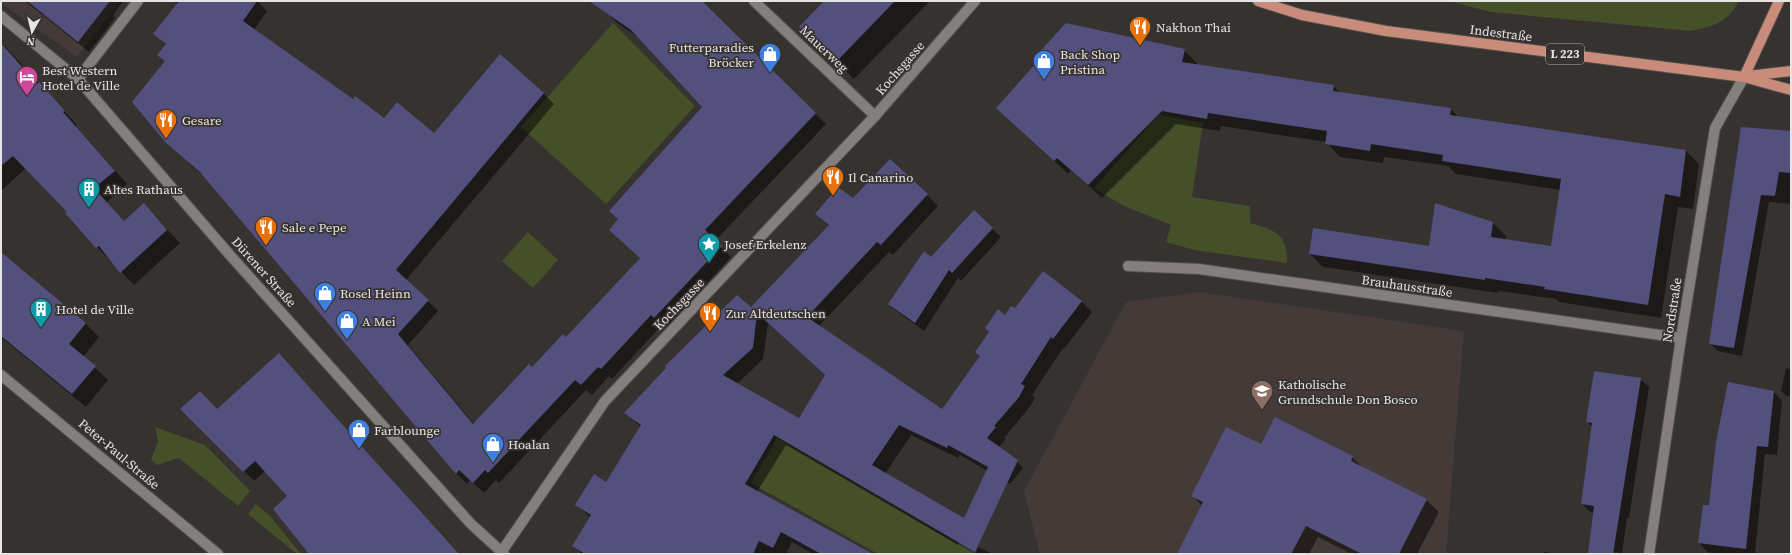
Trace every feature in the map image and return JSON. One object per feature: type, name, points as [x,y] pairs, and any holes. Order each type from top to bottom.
[{"type":"main road","name":"Indestraße","points":[[1258,1],[1302,15],[1386,31],[1744,76],[1791,90]]},
{"type":"main road","points":[[1744,76],[1779,1]]},
{"type":"main road","name":"Indestraße","points":[[1744,76],[1791,71]]},
{"type":"street","points":[[78,79],[138,1]]},
{"type":"street","name":"Mauerweg","points":[[754,1],[875,116]]},
{"type":"street","name":"Kochsgasse","points":[[502,553],[605,401],[875,116],[975,1]]},
{"type":"street","name":"Dürener Straße","points":[[1,16],[78,79],[234,260],[471,524],[502,553]]},
{"type":"street","name":"Nordstraße","points":[[1649,554],[1681,338],[1715,128],[1744,76]]},
{"type":"street","name":"Brauhausstraße","points":[[1128,266],[1198,269],[1681,338]]},
{"type":"street","name":"Peter-Paul-Straße","points":[[1,375],[218,554]]},
{"type":"shaded area","points":[[1,1],[120,1],[77,57],[1,3]]},
{"type":"shaded area","name":"Katholische Grundschule Don Bosco","points":[[1200,292],[1464,331],[1446,554],[1040,554],[1024,491],[1126,302]]},
{"type":"green space","points":[[1449,1],[1739,1],[1729,15],[1724,19],[1713,25],[1691,31],[1491,12]]},
{"type":"green space","points":[[613,23],[695,106],[606,204],[521,127]]},
{"type":"green space","points":[[1159,115],[1203,123],[1192,197],[1250,206],[1250,223],[1273,231],[1282,239],[1287,253],[1287,263],[1194,250],[1166,242],[1171,225],[1124,206],[1094,188]]},
{"type":"green space","points":[[528,232],[558,260],[533,288],[502,261]]},
{"type":"green space","points":[[155,427],[205,445],[250,491],[238,506],[179,458],[157,465],[151,460],[158,441]]},
{"type":"green space","points":[[777,438],[973,553],[878,554],[751,483]]},
{"type":"green space","points":[[256,504],[270,516],[301,554],[297,554],[248,514]]},
{"type":"building","points":[[27,1],[110,1],[78,42]]},
{"type":"building","points":[[179,1],[257,1],[243,21],[353,99],[355,96],[384,118],[397,102],[434,133],[500,54],[544,93],[396,270],[429,300],[398,334],[473,424],[529,364],[532,367],[563,334],[566,337],[640,258],[609,230],[618,219],[609,211],[702,107],[631,30],[589,1],[702,1],[816,113],[705,230],[722,246],[654,318],[651,315],[601,369],[598,367],[581,385],[575,380],[488,473],[485,470],[473,483],[459,470],[456,474],[199,171],[166,143],[132,102],[165,61],[157,55],[166,44],[153,34]]},
{"type":"building","points":[[824,1],[895,1],[836,62],[799,27]]},
{"type":"building","points":[[1066,23],[1185,49],[1182,62],[1334,85],[1333,91],[1451,108],[1450,115],[1686,150],[1680,197],[1665,194],[1648,305],[1544,289],[1545,287],[1485,278],[1485,280],[1309,254],[1313,228],[1429,246],[1435,203],[1493,222],[1491,237],[1551,246],[1561,179],[1442,161],[1443,155],[1371,144],[1370,151],[1325,144],[1327,131],[1208,113],[1207,119],[1162,111],[1088,185],[1057,158],[1054,161],[996,108],[1038,61],[1034,58]]},
{"type":"building","points":[[1,43],[37,84],[39,82],[65,111],[63,112],[115,171],[94,188],[124,221],[144,203],[167,230],[120,273],[99,246],[96,248],[65,213],[67,212],[13,156],[1,166]]},
{"type":"building","points":[[1741,127],[1791,131],[1791,173],[1779,172],[1775,196],[1761,195],[1734,348],[1709,344]]},
{"type":"building","points":[[890,159],[928,194],[881,245],[877,242],[807,317],[942,409],[980,356],[975,352],[989,332],[985,328],[998,309],[1005,315],[1011,306],[1015,308],[1043,271],[1082,301],[1053,339],[1051,337],[1021,384],[1025,386],[1019,397],[994,426],[996,427],[987,438],[1018,460],[975,552],[774,435],[745,484],[873,554],[821,554],[781,532],[773,548],[759,541],[753,554],[585,554],[572,546],[591,515],[575,505],[594,474],[606,482],[641,425],[624,413],[666,368],[665,366],[737,295],[751,307],[829,225],[815,214],[838,187],[853,198]],"holes":[[[757,313],[825,375],[799,418],[723,375],[753,348]],[[899,425],[947,448],[948,445],[988,467],[964,518],[872,465]]]},
{"type":"building","points":[[974,210],[993,228],[952,273],[949,270],[915,323],[888,304],[924,251],[931,257]]},
{"type":"building","name":"Hotel de Ville","points":[[1,252],[86,323],[69,344],[96,366],[72,394],[1,336]]},
{"type":"building","points":[[279,353],[459,554],[309,554],[273,509],[287,496],[255,461],[243,472],[180,409],[200,391],[217,409]]},
{"type":"building","points":[[1594,371],[1641,378],[1613,554],[1588,554],[1594,506],[1581,504],[1592,423],[1586,422]]},
{"type":"building","points":[[1728,382],[1774,391],[1768,447],[1757,446],[1746,549],[1698,543],[1703,505],[1709,505],[1716,442]]},
{"type":"building","points":[[1275,417],[1353,456],[1351,461],[1427,499],[1399,554],[1362,554],[1306,526],[1291,554],[1177,554],[1203,502],[1191,496],[1226,427],[1261,444]]},
{"type":"place","name":"Nakhon Thai","points":[[1140,46]]},
{"type":"place","name":"Futterparadies Bröcker","points":[[770,74]]},
{"type":"place","name":"Back Shop Pristina","points":[[1044,80]]},
{"type":"place","name":"Best Western Hotel de Ville","points":[[27,96]]},
{"type":"place","name":"Gesare","points":[[166,140]]},
{"type":"place","name":"Il Canarino","points":[[833,196]]},
{"type":"place","name":"Altes Rathaus","points":[[89,208]]},
{"type":"place","name":"Sale e Pepe","points":[[266,246]]},
{"type":"place","name":"Josef Erkelenz","points":[[709,264]]},
{"type":"place","name":"Rosel Heinn","points":[[325,312]]},
{"type":"place","name":"Hotel de Ville","points":[[41,328]]},
{"type":"place","name":"Zur Altdeutschen","points":[[710,332]]},
{"type":"place","name":"A Mei","points":[[347,340]]},
{"type":"place","name":"Katholische Grundschule Don Bosco","points":[[1262,410]]},
{"type":"place","name":"Farblounge","points":[[359,450]]},
{"type":"place","name":"Hoalan","points":[[493,464]]}]
